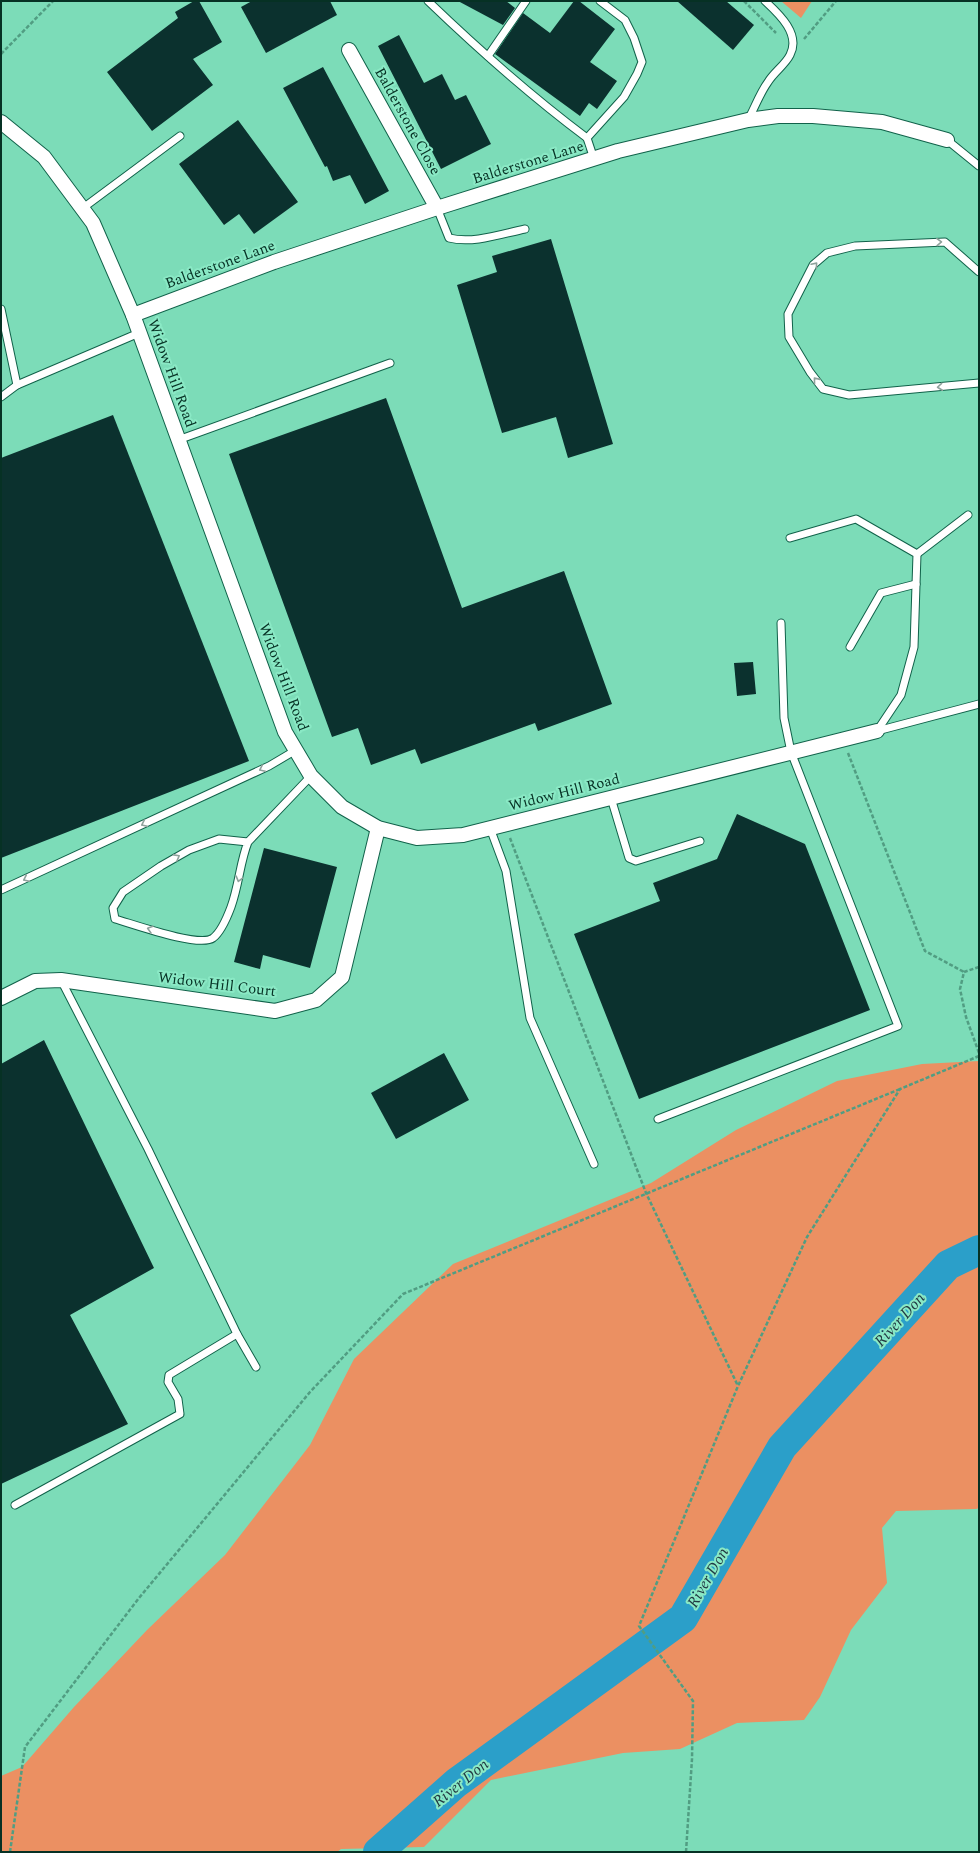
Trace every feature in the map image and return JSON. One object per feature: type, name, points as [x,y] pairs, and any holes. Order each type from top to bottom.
[{"type":"street","name":"Balderstone Close","points":[[349,50],[437,208]]},
{"type":"street","name":"Balderstone Lane","points":[[132,315],[274,262],[437,208],[618,151],[748,120],[778,116],[814,116],[882,122],[947,140]]},
{"type":"street","name":"Widow Hill Road","points":[[1,122],[44,157],[93,222],[139,333],[285,732],[311,776],[342,807],[378,828],[417,838],[463,835],[877,731]]},
{"type":"street","name":"Widow Hill Court","points":[[1,998],[35,981],[61,980],[275,1010],[316,1000],[342,977],[378,828]]},
{"type":"lane","points":[[428,1],[547,109],[587,138],[594,159]]},
{"type":"lane","points":[[488,56],[526,1]]},
{"type":"lane","points":[[587,138],[624,97],[642,62],[634,38],[625,20],[600,1]]},
{"type":"lane","points":[[748,120],[768,82],[789,56],[793,41],[782,17],[765,1]]},
{"type":"lane","points":[[82,208],[180,136]]},
{"type":"lane","points":[[947,140],[979,166]]},
{"type":"lane","points":[[437,208],[449,238],[458,240],[472,239],[525,229]]},
{"type":"lane","points":[[979,272],[946,242],[855,246],[827,253],[813,265],[788,314],[789,337],[810,372],[823,389],[849,395],[979,383]]},
{"type":"lane","points":[[1,309],[17,385]]},
{"type":"lane","points":[[1,397],[17,385],[139,333]]},
{"type":"lane","points":[[178,440],[390,364]]},
{"type":"lane","points":[[877,731],[900,695],[914,647],[918,554],[968,515]]},
{"type":"lane","points":[[790,538],[856,520],[918,554]]},
{"type":"lane","points":[[850,647],[881,593],[916,584]]},
{"type":"lane","points":[[658,1119],[898,1026],[791,752],[784,718],[781,623]]},
{"type":"lane","points":[[877,731],[979,704]]},
{"type":"lane","points":[[1,890],[269,766],[296,750]]},
{"type":"lane","points":[[248,842],[219,839],[189,850],[161,866],[123,892],[113,908],[116,919],[182,938],[203,941],[213,938],[231,908],[248,842],[311,776]]},
{"type":"lane","points":[[612,798],[629,858],[636,860],[700,841]]},
{"type":"lane","points":[[490,828],[506,872],[530,1018],[594,1164]]},
{"type":"lane","points":[[61,980],[151,1156],[237,1334],[256,1367]]},
{"type":"lane","points":[[15,1505],[180,1414],[178,1399],[168,1382],[169,1375],[237,1334]]},
{"type":"path","points":[[1,54],[53,1]]},
{"type":"path","points":[[744,1],[780,36],[789,56],[836,1]]},
{"type":"path","points":[[842,740],[925,950],[964,972],[979,967]]},
{"type":"path","points":[[505,824],[646,1193],[738,1386]]},
{"type":"path","points":[[964,972],[960,990],[966,1017],[979,1053]]},
{"type":"path","points":[[10,1852],[25,1747],[139,1598],[310,1392],[404,1294],[979,1056]]},
{"type":"path","points":[[686,1852],[692,1759],[693,1701],[639,1626],[738,1386],[807,1238],[900,1089]]},
{"type":"shaded area","points":[[781,1],[812,1],[801,18]]},
{"type":"shaded area","points":[[979,1061],[979,1508],[896,1511],[882,1528],[887,1583],[851,1630],[820,1697],[804,1720],[737,1723],[680,1749],[623,1753],[491,1780],[424,1847],[341,1849],[337,1852],[1,1852],[1,1776],[22,1767],[74,1707],[147,1630],[225,1555],[310,1445],[354,1359],[453,1264],[651,1183],[736,1130],[837,1081],[922,1064]]},
{"type":"building","points":[[194,1],[199,1],[222,42],[193,59],[213,85],[152,131],[107,72],[178,18],[175,12]]},
{"type":"building","points":[[252,1],[330,1],[337,15],[266,53],[241,7]]},
{"type":"building","points":[[458,1],[506,1],[515,8],[503,25]]},
{"type":"building","points":[[574,1],[579,1],[615,29],[590,62],[617,81],[597,109],[589,103],[580,116],[495,54],[523,13],[550,33]]},
{"type":"building","points":[[677,1],[726,1],[754,25],[733,50]]},
{"type":"building","points":[[399,35],[424,83],[442,74],[455,100],[466,95],[491,144],[441,169],[378,46]]},
{"type":"building","points":[[323,67],[389,191],[365,204],[350,175],[333,181],[327,166],[325,167],[283,88]]},
{"type":"building","points":[[238,120],[298,202],[254,234],[239,214],[224,225],[179,164]]},
{"type":"building","points":[[551,239],[613,444],[568,458],[556,417],[502,433],[457,285],[497,272],[492,256]]},
{"type":"building","points":[[386,398],[462,608],[564,571],[612,704],[538,731],[535,723],[421,764],[415,749],[371,765],[358,728],[332,737],[229,454]]},
{"type":"building","points":[[113,415],[249,761],[1,858],[1,458]]},
{"type":"building","points":[[753,662],[756,694],[737,696],[734,663]]},
{"type":"building","points":[[737,814],[805,844],[870,1010],[639,1099],[574,934],[660,901],[653,883],[717,859]]},
{"type":"building","points":[[264,848],[337,867],[310,968],[263,955],[260,969],[234,962]]},
{"type":"building","points":[[44,1040],[154,1268],[70,1315],[128,1424],[1,1484],[1,1064]]},
{"type":"building","points":[[444,1053],[469,1100],[396,1139],[371,1093]]},
{"type":"waterway","name":"River Don","points":[[378,1852],[456,1783],[683,1618],[782,1447],[948,1265],[979,1250]]}]
